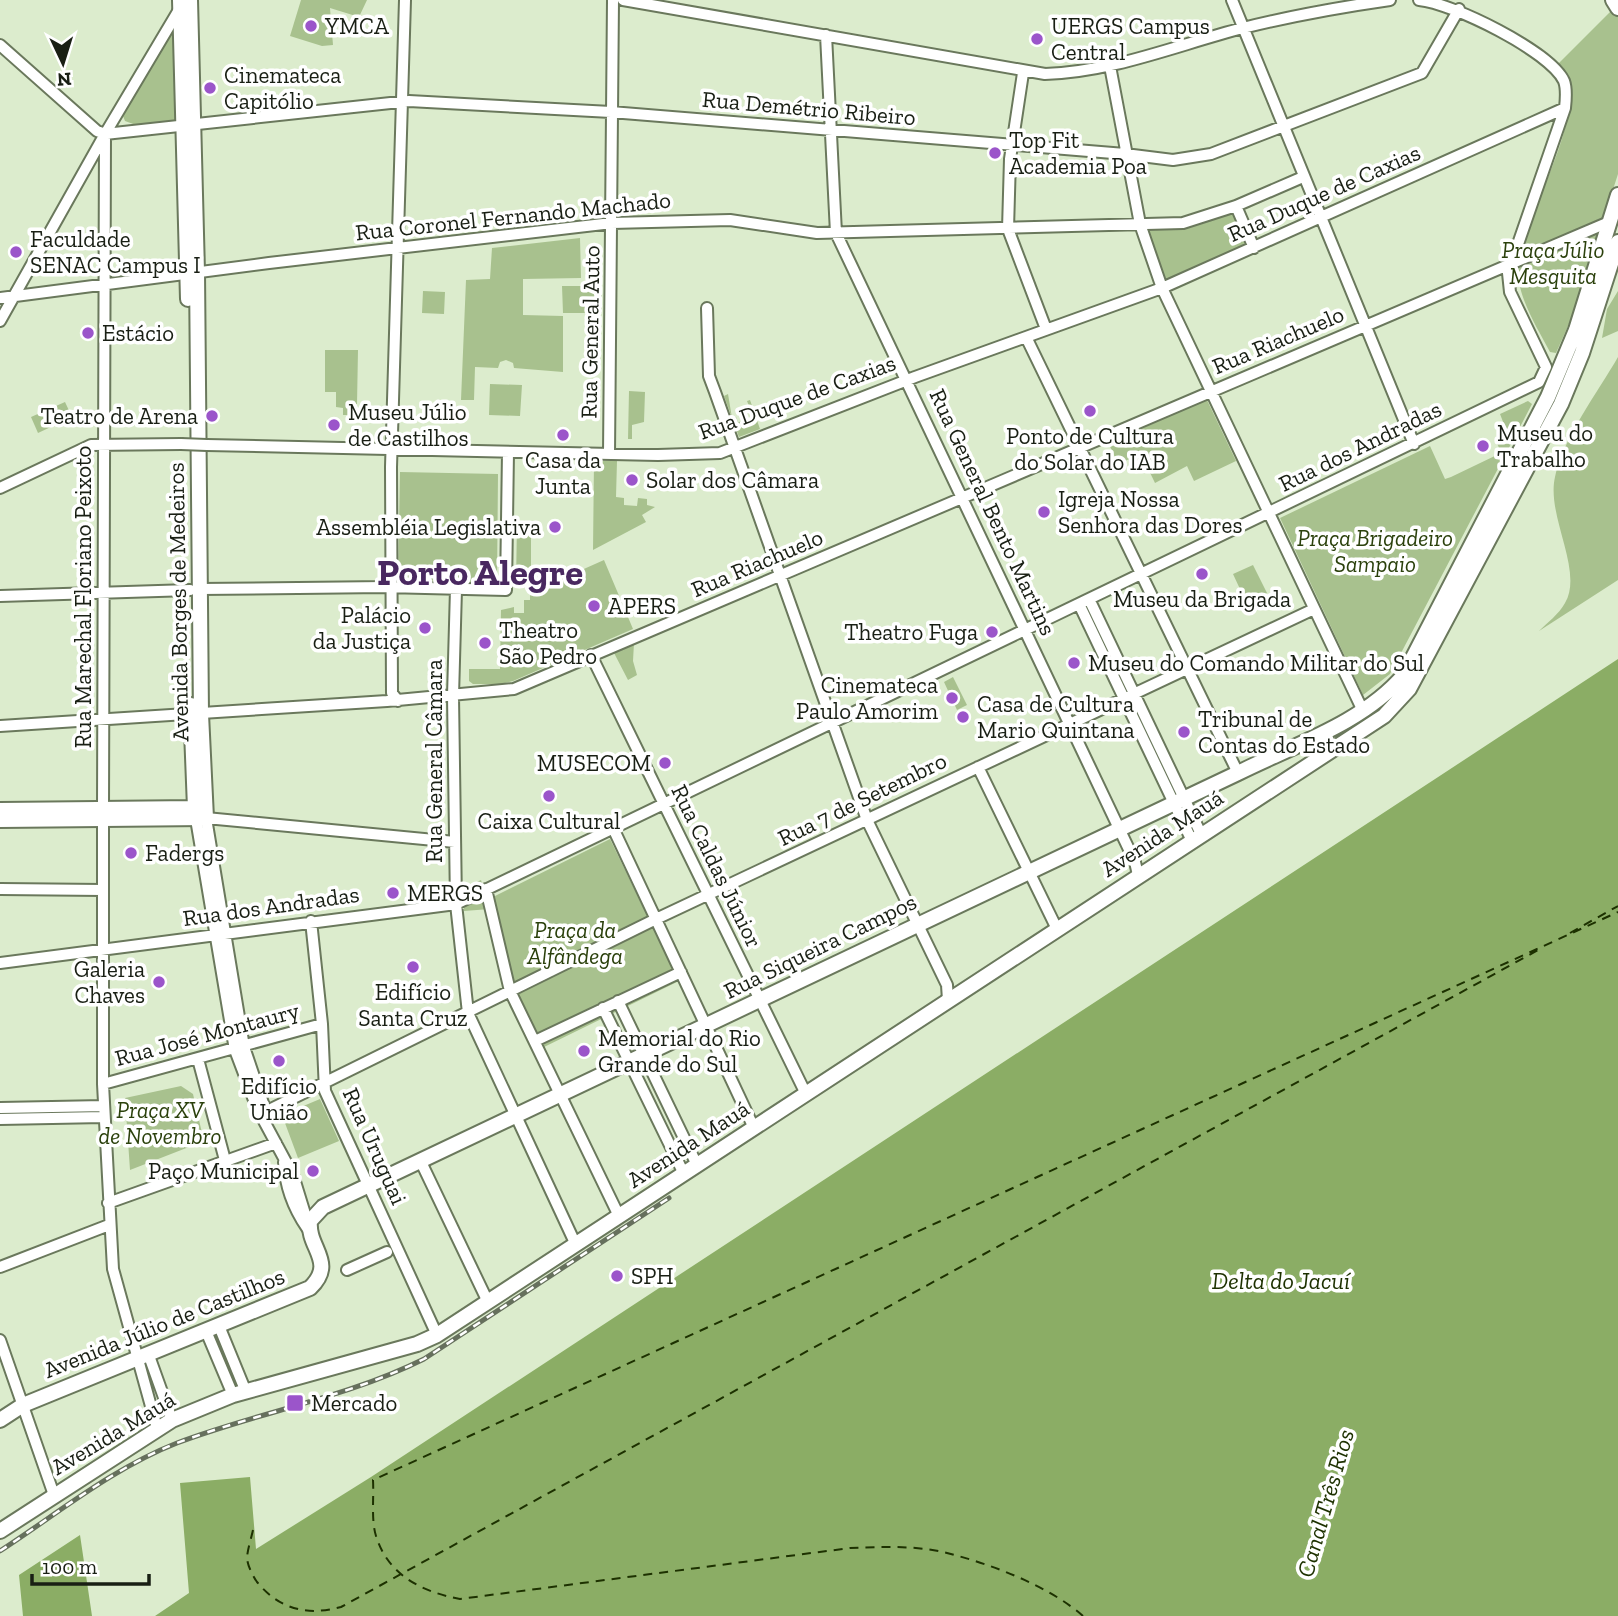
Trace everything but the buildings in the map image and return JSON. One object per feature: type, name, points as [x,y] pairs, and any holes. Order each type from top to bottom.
[{"type":"main road","points":[[1614,0],[1618,8]]},
{"type":"main road","name":"Avenida Borges de Medeiros","points":[[184,3],[190,125],[199,815]]},
{"type":"main road","name":"Rua Siqueira Campos","points":[[310,1232],[310,1221],[317,1211],[1238,773],[1363,711],[1387,696],[1404,675],[1548,397],[1576,330],[1618,195]]},
{"type":"main road","name":"Avenida Mauá","points":[[0,1531],[172,1420],[239,1394],[417,1344],[437,1335],[1369,726],[1400,701],[1409,689],[1560,404],[1583,352],[1618,242]]},
{"type":"main road","points":[[0,810],[199,815]]},
{"type":"main road","points":[[0,820],[103,814]]},
{"type":"main road","name":"Avenida Borges de Medeiros","points":[[310,1232],[322,1263],[319,1278]]},
{"type":"main road","name":"Avenida Júlio de Castilhos","points":[[0,1420],[23,1405],[310,1288],[319,1278]]},
{"type":"main road","name":"Avenida Júlio de Castilhos","points":[[0,1409],[23,1405]]},
{"type":"street","points":[[398,701],[392,693],[391,450],[405,0]]},
{"type":"street","name":"Rua General Auto","points":[[609,454],[612,0]]},
{"type":"street","points":[[623,0],[699,8],[1023,73],[1062,74],[1110,66],[1243,28],[1316,11],[1390,0]]},
{"type":"street","points":[[699,8],[708,0]]},
{"type":"street","points":[[1231,0],[1414,444]]},
{"type":"street","points":[[1419,0],[1460,9],[1527,49],[1559,73],[1565,83],[1566,108],[1509,264],[1510,292]]},
{"type":"street","points":[[0,321],[105,134],[184,3]]},
{"type":"street","name":"Rua Demétrio Ribeiro","points":[[105,134],[401,101],[611,112],[1012,144],[1172,160],[1190,159],[1211,154],[1422,73],[1460,9]]},
{"type":"street","name":"Rua General Bento Martins","points":[[826,35],[836,233],[1070,723],[1136,864],[1138,875]]},
{"type":"street","points":[[0,45],[97,131],[105,134]]},
{"type":"street","points":[[1110,66],[1140,225],[1162,288],[1363,711]]},
{"type":"street","points":[[1023,73],[1012,144],[1008,229],[1046,329]]},
{"type":"street","name":"Rua Duque de Caxias","points":[[0,488],[91,445],[104,443],[698,456],[736,447],[907,380],[1162,288],[1566,108]]},
{"type":"street","points":[[119,111],[122,120],[135,130]]},
{"type":"street","name":"Rua Marechal Floriano Peixoto","points":[[104,1112],[105,134]]},
{"type":"street","name":"Rua Coronel Fernando Machado","points":[[0,298],[192,272],[612,223],[730,220],[797,232],[836,233],[1183,223],[1236,206],[1303,177]]},
{"type":"street","points":[[1236,206],[1254,248]]},
{"type":"street","points":[[1509,264],[1609,222]]},
{"type":"street","name":"Rua Riachuelo","points":[[0,726],[398,701],[514,689],[1077,447],[1491,274],[1509,264]]},
{"type":"street","points":[[1491,274],[1510,292]]},
{"type":"street","name":"Rua dos Andradas","points":[[0,963],[456,904],[1539,382],[1546,367],[1510,292]]},
{"type":"street","points":[[707,308],[709,376],[867,820],[947,985],[948,1000]]},
{"type":"street","points":[[1026,337],[1077,447],[1238,773]]},
{"type":"street","points":[[0,596],[195,589],[391,587],[506,590],[508,452]]},
{"type":"street","name":"Rua General Câmara","points":[[456,589],[453,696],[456,904],[468,1013],[576,1245]]},
{"type":"street","points":[[1084,601],[1196,837]]},
{"type":"street","name":"Rua 7 de Setembro","points":[[656,919],[1314,609]]},
{"type":"street","name":"Rua Caldas Júnior","points":[[591,655],[806,1094]]},
{"type":"street","points":[[978,767],[1057,929]]},
{"type":"street","points":[[199,815],[455,842]]},
{"type":"street","name":"Avenida Borges de Medeiros","points":[[199,815],[240,1048],[264,1105],[263,1113],[283,1160],[293,1175],[310,1232]]},
{"type":"street","points":[[613,828],[754,1128]]},
{"type":"street","points":[[0,889],[103,890]]},
{"type":"street","points":[[486,889],[510,991],[619,1216]]},
{"type":"street","points":[[263,1113],[656,919]]},
{"type":"street","name":"Rua Uruguai","points":[[311,921],[322,1024],[325,1091],[437,1335]]},
{"type":"street","points":[[535,1041],[681,972]]},
{"type":"street","points":[[618,1001],[697,1165]]},
{"type":"street","points":[[603,1008],[684,1174]]},
{"type":"street","points":[[612,1026],[627,1019]]},
{"type":"street","name":"Rua José Montaury","points":[[103,1084],[322,1024]]},
{"type":"street","points":[[621,1043],[635,1036]]},
{"type":"street","points":[[198,1059],[226,1164]]},
{"type":"street","points":[[0,1108],[104,1112]]},
{"type":"street","points":[[0,1119],[104,1112]]},
{"type":"street","points":[[104,1112],[113,1269],[142,1356],[157,1428]]},
{"type":"street","points":[[108,1203],[155,1185],[226,1164],[276,1143]]},
{"type":"street","points":[[421,1162],[488,1302]]},
{"type":"street","points":[[0,1267],[109,1225]]},
{"type":"street","points":[[346,1270],[387,1252]]},
{"type":"street","points":[[213,1328],[239,1394]]},
{"type":"street","points":[[0,1340],[54,1495]]},
{"type":"street","points":[[142,1356],[172,1420]]},
{"type":"green space","name":"YMCA","points":[[301,0],[367,0],[359,17],[330,8],[333,45],[322,46],[290,36]]},
{"type":"green space","name":"Praça Júlio Mesquita","points":[[1612,10],[1618,17],[1618,174],[1572,317],[1556,353],[1550,352],[1523,297],[1518,262],[1564,131],[1569,104],[1568,81],[1558,64]]},
{"type":"green space","points":[[177,21],[181,121],[136,125],[125,121],[123,116]]},
{"type":"green space","points":[[1234,210],[1251,246],[1163,284],[1144,228],[1194,225]]},
{"type":"green space","points":[[580,238],[581,278],[523,279],[523,315],[563,316],[563,372],[514,368],[513,363],[506,360],[500,362],[498,368],[475,367],[474,400],[461,400],[466,280],[490,279],[492,248]]},
{"type":"green space","points":[[562,286],[602,286],[602,313],[563,313]]},
{"type":"green space","points":[[423,291],[445,292],[444,314],[422,313]]},
{"type":"green space","points":[[1618,291],[1618,331],[1602,338],[1607,309]]},
{"type":"green space","points":[[325,350],[358,350],[357,404],[351,404],[350,415],[343,415],[343,408],[336,407],[336,392],[325,392]]},
{"type":"green space","points":[[1618,357],[1618,580],[1539,631],[1556,615],[1570,590],[1568,559],[1555,509],[1555,477],[1559,462],[1573,431]]},
{"type":"green space","points":[[490,384],[522,385],[520,416],[489,415]]},
{"type":"green space","points":[[629,391],[645,392],[644,422],[632,425],[632,439],[628,439]]},
{"type":"green space","points":[[728,394],[732,418],[724,396]]},
{"type":"green space","points":[[750,400],[760,429],[739,437],[732,418],[736,417],[738,422],[748,421],[753,416],[747,401]]},
{"type":"green space","points":[[1207,400],[1236,461],[1194,481],[1187,466],[1155,483],[1141,454],[1118,464],[1108,442]]},
{"type":"green space","name":"Praça Brigadeiro Sampaio","points":[[1528,401],[1532,404],[1390,674],[1363,695],[1280,518],[1430,446],[1445,479],[1451,477],[1501,453],[1495,438],[1507,432],[1500,414]]},
{"type":"green space","points":[[65,402],[72,417],[38,433],[31,417]]},
{"type":"green space","points":[[594,461],[617,461],[616,497],[624,498],[624,505],[637,506],[638,498],[647,499],[647,505],[655,507],[642,515],[646,522],[593,550]]},
{"type":"green space","points":[[400,472],[498,474],[497,584],[398,582]]},
{"type":"green space","points":[[517,522],[531,523],[531,584],[516,583]]},
{"type":"green space","points":[[604,560],[633,629],[513,681],[473,684],[469,681],[469,669],[500,669],[501,610],[514,607],[514,613],[524,613],[524,600],[530,600],[530,593]]},
{"type":"green space","points":[[1253,565],[1267,593],[1246,602],[1233,574]]},
{"type":"green space","points":[[634,643],[633,661],[637,675],[628,680],[613,651]]},
{"type":"green space","points":[[953,677],[967,705],[957,710],[944,682]]},
{"type":"green space","name":"Praça da Alfândega","points":[[610,839],[679,981],[542,1048],[519,1002],[490,909],[464,911],[464,888],[481,880],[487,900]]},
{"type":"green space","name":"Praça XV de Novembro","points":[[181,1086],[193,1094],[202,1133],[210,1131],[212,1138],[130,1170],[125,1098]]},
{"type":"green space","points":[[320,1099],[339,1141],[298,1158],[282,1115]]},
{"type":"water","name":"Delta do Jacuí","points":[[1618,659],[1618,1616],[155,1616],[189,1593],[180,1483],[250,1477],[256,1549],[371,1477]]},
{"type":"water","points":[[80,1535],[92,1616],[23,1616],[19,1575]]},
{"type":"ferry route","points":[[1570,933],[1618,906]]},
{"type":"ferry route","points":[[1083,1616],[1037,1586],[982,1563],[947,1553],[898,1547],[850,1548],[460,1599],[433,1592],[408,1580],[389,1561],[381,1550],[374,1530],[373,1480],[1618,912]]},
{"type":"ferry route","points":[[253,1530],[247,1560],[250,1570],[255,1580],[275,1599],[285,1605],[306,1610],[341,1607],[1540,949]]},
{"type":"railway","points":[[0,1551],[86,1492],[153,1453],[208,1432],[333,1395],[424,1359],[669,1198]]},
{"type":"place","name":"YMCA","points":[[311,26]]},
{"type":"place","name":"UERGS Campus Central","points":[[1037,39]]},
{"type":"place","name":"Cinemateca Capitólio","points":[[210,88]]},
{"type":"place","name":"Top Fit Academia Poa","points":[[995,153]]},
{"type":"place","name":"Faculdade SENAC Campus I","points":[[16,252]]},
{"type":"place","name":"Estácio","points":[[88,333]]},
{"type":"place","name":"Ponto de Cultura do Solar do IAB","points":[[1090,411]]},
{"type":"place","name":"Teatro de Arena","points":[[212,416]]},
{"type":"place","name":"Museu Júlio de Castilhos","points":[[334,425]]},
{"type":"place","name":"Casa da Junta","points":[[563,435]]},
{"type":"place","name":"Museu do Trabalho","points":[[1483,446]]},
{"type":"place","name":"Solar dos Câmara","points":[[632,480]]},
{"type":"place","name":"Igreja Nossa Senhora das Dores","points":[[1044,512]]},
{"type":"place","name":"Assembléia Legislativa","points":[[555,527]]},
{"type":"place","name":"Museu da Brigada","points":[[1202,574]]},
{"type":"place","name":"APERS","points":[[594,606]]},
{"type":"place","name":"Palácio da Justiça","points":[[425,628]]},
{"type":"place","name":"Theatro Fuga","points":[[992,632]]},
{"type":"place","name":"Theatro São Pedro","points":[[485,643]]},
{"type":"place","name":"Museu do Comando Militar do Sul","points":[[1074,663]]},
{"type":"place","name":"Cinemateca Paulo Amorim","points":[[952,698]]},
{"type":"place","name":"Casa de Cultura Mario Quintana","points":[[963,717]]},
{"type":"place","name":"Tribunal de Contas do Estado","points":[[1184,732]]},
{"type":"place","name":"MUSECOM","points":[[665,763]]},
{"type":"place","name":"Caixa Cultural","points":[[549,796]]},
{"type":"place","name":"Fadergs","points":[[131,853]]},
{"type":"place","name":"MERGS","points":[[393,893]]},
{"type":"place","name":"Edifício Santa Cruz","points":[[413,967]]},
{"type":"place","name":"Galeria Chaves","points":[[159,982]]},
{"type":"place","name":"Memorial do Rio Grande do Sul","points":[[584,1051]]},
{"type":"place","name":"Edifício União","points":[[279,1061]]},
{"type":"place","name":"Paço Municipal","points":[[313,1171]]},
{"type":"place","name":"SPH","points":[[617,1276]]},
{"type":"place","name":"Mercado","points":[[295,1403]]},
{"type":"district","name":"Porto Alegre","points":[[480,572]]},
{"type":"water label","name":"Canal Três Rios","points":[[1325,1503]]}]
